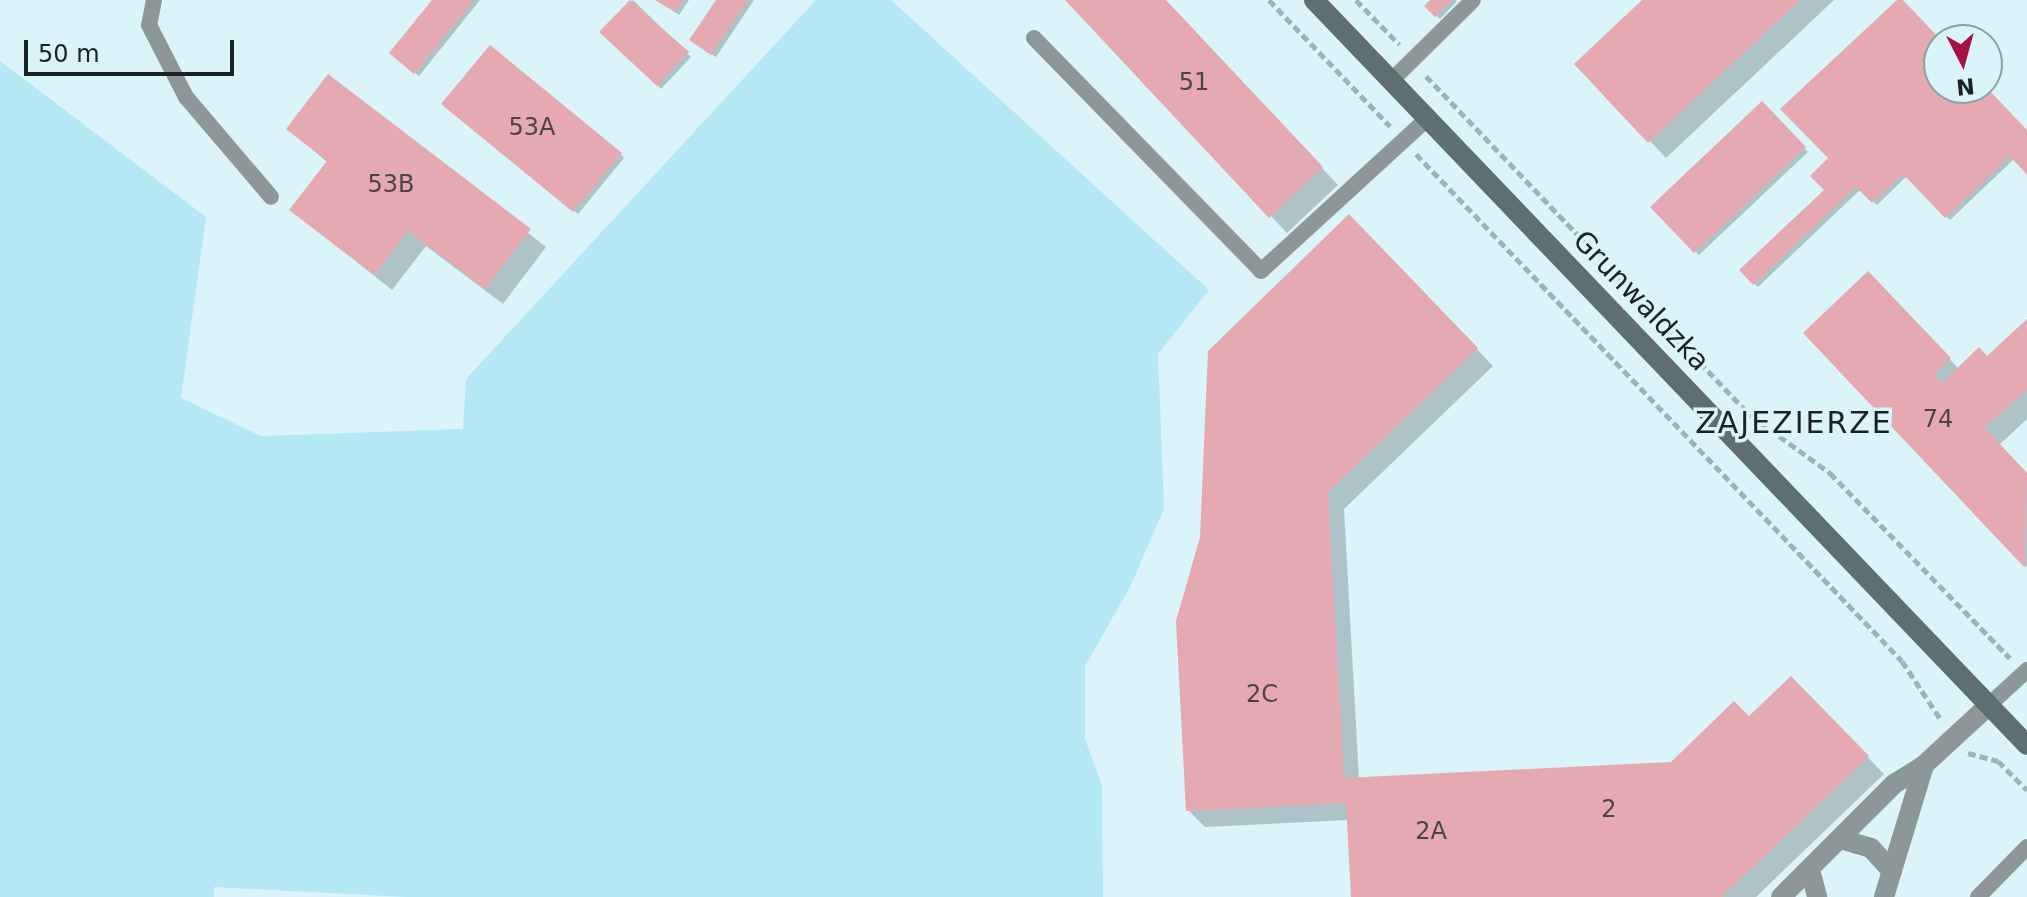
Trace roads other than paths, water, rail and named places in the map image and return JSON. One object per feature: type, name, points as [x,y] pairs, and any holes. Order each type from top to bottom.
[{"type":"main road","name":"Grunwaldzka","points":[[1314,0],[2027,745]]},
{"type":"street","points":[[1781,897],[1894,784],[1924,765],[1989,705]]},
{"type":"street","points":[[1884,897],[1924,765]]},
{"type":"street","points":[[1840,839],[1871,848],[1892,871]]},
{"type":"street","points":[[1810,870],[1817,897]]},
{"type":"lane","points":[[154,0],[149,25],[186,97],[271,197]]},
{"type":"lane","points":[[1391,81],[1473,0]]},
{"type":"lane","points":[[1034,38],[1261,271],[1427,119]]},
{"type":"lane","points":[[1989,705],[2025,671]]},
{"type":"lane","points":[[1978,897],[2027,847]]},
{"type":"district","name":"ZAJEZIERZE","points":[[1794,423]]}]
